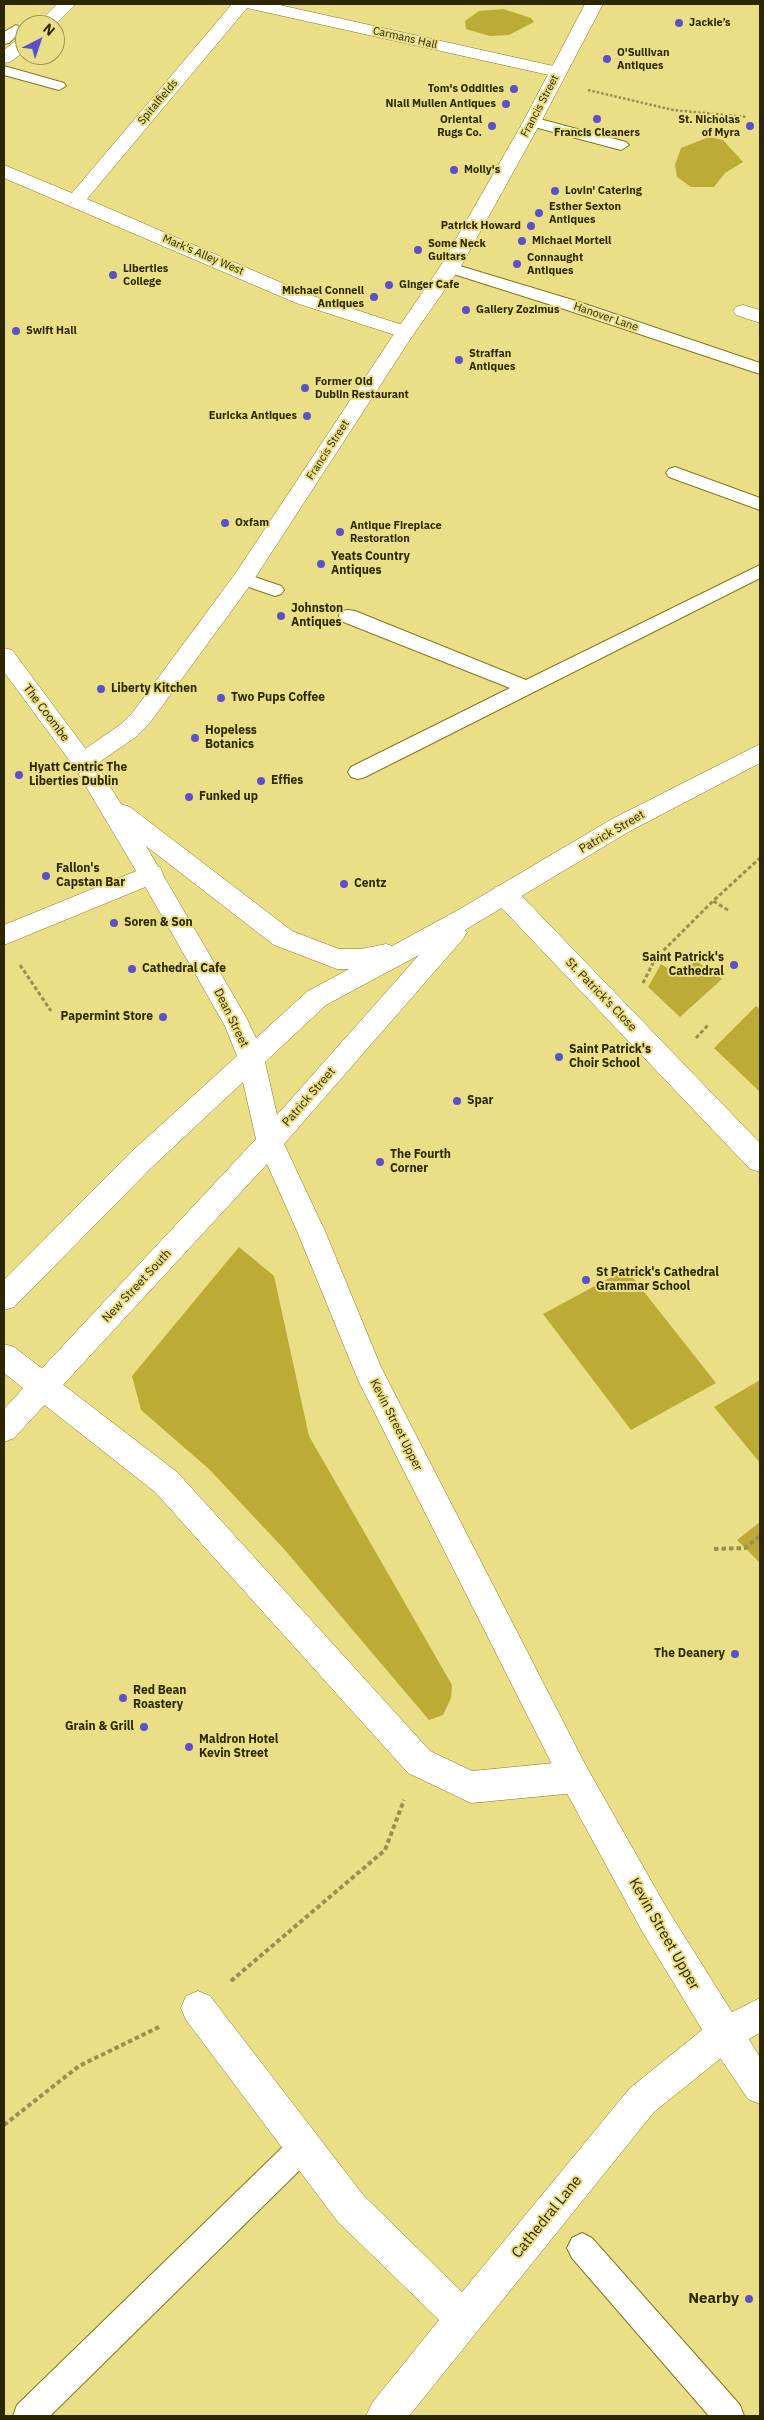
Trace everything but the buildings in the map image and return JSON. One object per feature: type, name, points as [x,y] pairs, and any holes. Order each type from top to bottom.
[{"type":"street","points":[[55,15],[67,4]]},
{"type":"street","name":"Spitalfields","points":[[76,200],[241,4]]},
{"type":"street","name":"Carmans Hall","points":[[252,4],[556,77]]},
{"type":"street","name":"Francis Street","points":[[83,762],[128,730],[141,718],[243,578],[405,332],[450,268],[532,122],[594,4]]},
{"type":"street","points":[[4,58],[15,43]]},
{"type":"street","name":"Mark's Alley West","points":[[4,171],[76,200],[303,299],[405,332]]},
{"type":"street","name":"The Coombe","points":[[4,656],[83,762],[151,874]]},
{"type":"street","name":"Patrick Street","points":[[251,1059],[317,998],[467,917],[621,825],[760,753]]},
{"type":"street","points":[[104,798],[129,821],[153,837],[272,931],[295,944],[337,958],[382,956],[467,917]]},
{"type":"street","points":[[4,935],[151,874]]},
{"type":"street","name":"Dean Street","points":[[151,874],[237,1024],[251,1059]]},
{"type":"street","name":"St. Patrick's Close","points":[[504,894],[760,1161]]},
{"type":"street","name":"Patrick Street","points":[[270,1142],[467,917]]},
{"type":"street","points":[[4,1297],[136,1165],[251,1059]]},
{"type":"street","name":"Kevin Street Upper","points":[[251,1059],[270,1142],[312,1231],[368,1371],[575,1777],[654,1919],[724,2034],[760,2087]]},
{"type":"street","name":"New Street South","points":[[4,1429],[270,1142]]},
{"type":"street","points":[[4,1356],[42,1388],[166,1482],[419,1762],[471,1788],[575,1777]]},
{"type":"street","points":[[198,2008],[351,2209],[464,2320]]},
{"type":"street","points":[[724,2034],[760,2015]]},
{"type":"street","name":"Cathedral Lane","points":[[385,2416],[642,2100],[724,2034]]},
{"type":"lane","points":[[4,70],[60,86]]},
{"type":"lane","points":[[532,122],[621,145]]},
{"type":"lane","name":"Hanover Lane","points":[[450,268],[570,304],[760,369]]},
{"type":"lane","points":[[675,472],[760,504]]},
{"type":"lane","points":[[358,772],[760,571]]},
{"type":"lane","points":[[243,578],[275,590]]},
{"type":"lane","points":[[348,616],[526,688]]},
{"type":"lane","points":[[28,2416],[304,2146]]},
{"type":"lane","points":[[582,2248],[729,2416]]},
{"type":"path","points":[[556,77],[673,110],[747,117]]},
{"type":"path","points":[[640,989],[655,959],[713,901],[760,858]]},
{"type":"path","points":[[713,901],[728,910]]},
{"type":"path","points":[[19,964],[51,1011]]},
{"type":"path","points":[[714,1549],[745,1548],[760,1536]]},
{"type":"path","points":[[4,2125],[79,2066],[198,2008],[385,1850],[419,1762]]},
{"type":"shaded area","points":[[503,9],[531,18],[534,22],[509,35],[490,36],[466,29],[465,21],[479,11]]},
{"type":"shaded area","points":[[709,137],[723,140],[743,162],[725,173],[714,187],[691,187],[677,177],[675,165],[681,148]]},
{"type":"shaded area","points":[[696,961],[722,979],[680,1017],[648,987],[661,964],[679,975]]},
{"type":"shaded area","points":[[756,1006],[760,1009],[760,1092],[714,1048]]},
{"type":"shaded area","points":[[239,1247],[274,1276],[309,1436],[452,1685],[451,1698],[443,1715],[429,1720],[284,1549],[209,1469],[141,1410],[132,1376]]},
{"type":"shaded area","points":[[626,1269],[716,1383],[631,1430],[543,1314]]},
{"type":"shaded area","points":[[760,1380],[760,1463],[714,1407]]},
{"type":"shaded area","points":[[760,1522],[760,1563],[737,1540]]},
{"type":"place","name":"Jackie’s","points":[[679,23]]},
{"type":"place","name":"O'Sullivan Antiques","points":[[607,59]]},
{"type":"place","name":"Tom's Oddities","points":[[514,89]]},
{"type":"place","name":"Niall Mullen Antiques","points":[[506,104]]},
{"type":"place","name":"Francis Cleaners","points":[[597,119]]},
{"type":"place","name":"Oriental Rugs Co.","points":[[492,126]]},
{"type":"place","name":"St. Nicholas of Myra","points":[[750,126]]},
{"type":"place","name":"Molly's","points":[[454,170]]},
{"type":"place","name":"Lovin' Catering","points":[[555,191]]},
{"type":"place","name":"Esther Sexton Antiques","points":[[539,213]]},
{"type":"place","name":"Patrick Howard","points":[[531,226]]},
{"type":"place","name":"Michael Mortell","points":[[522,241]]},
{"type":"place","name":"Some Neck Guitars","points":[[418,250]]},
{"type":"place","name":"Connaught Antiques","points":[[517,264]]},
{"type":"place","name":"Liberties College","points":[[113,275]]},
{"type":"place","name":"Ginger Cafe","points":[[389,285]]},
{"type":"place","name":"Michael Connell Antiques","points":[[374,297]]},
{"type":"place","name":"Gallery Zozimus","points":[[466,310]]},
{"type":"place","name":"Swift Hall","points":[[16,331]]},
{"type":"place","name":"Straffan Antiques","points":[[459,360]]},
{"type":"place","name":"Former Old Dublin Restaurant","points":[[305,388]]},
{"type":"place","name":"Euricka Antiques","points":[[307,416]]},
{"type":"place","name":"Oxfam","points":[[225,523]]},
{"type":"place","name":"Antique Fireplace Restoration","points":[[340,532]]},
{"type":"place","name":"Yeats Country Antiques","points":[[321,564]]},
{"type":"place","name":"Johnston Antiques","points":[[281,616]]},
{"type":"place","name":"Liberty Kitchen","points":[[101,689]]},
{"type":"place","name":"Two Pups Coffee","points":[[221,698]]},
{"type":"place","name":"Hopeless Botanics","points":[[195,738]]},
{"type":"place","name":"Hyatt Centric The Liberties Dublin","points":[[19,775]]},
{"type":"place","name":"Effies","points":[[261,781]]},
{"type":"place","name":"Funked up","points":[[189,797]]},
{"type":"place","name":"Fallon's Capstan Bar","points":[[46,876]]},
{"type":"place","name":"Centz","points":[[344,884]]},
{"type":"place","name":"Soren & Son","points":[[114,923]]},
{"type":"place","name":"Saint Patrick's Cathedral","points":[[734,965]]},
{"type":"place","name":"Cathedral Cafe","points":[[132,969]]},
{"type":"place","name":"Papermint Store","points":[[163,1017]]},
{"type":"place","name":"Saint Patrick's Choir School","points":[[559,1057]]},
{"type":"place","name":"Spar","points":[[457,1101]]},
{"type":"place","name":"The Fourth Corner","points":[[380,1162]]},
{"type":"place","name":"St Patrick's Cathedral Grammar School","points":[[586,1280]]},
{"type":"place","name":"The Deanery","points":[[735,1654]]},
{"type":"place","name":"Red Bean Roastery","points":[[123,1698]]},
{"type":"place","name":"Grain & Grill","points":[[144,1727]]},
{"type":"place","name":"Maldron Hotel Kevin Street","points":[[189,1747]]},
{"type":"place","name":"Nearby","points":[[749,2299]]}]
